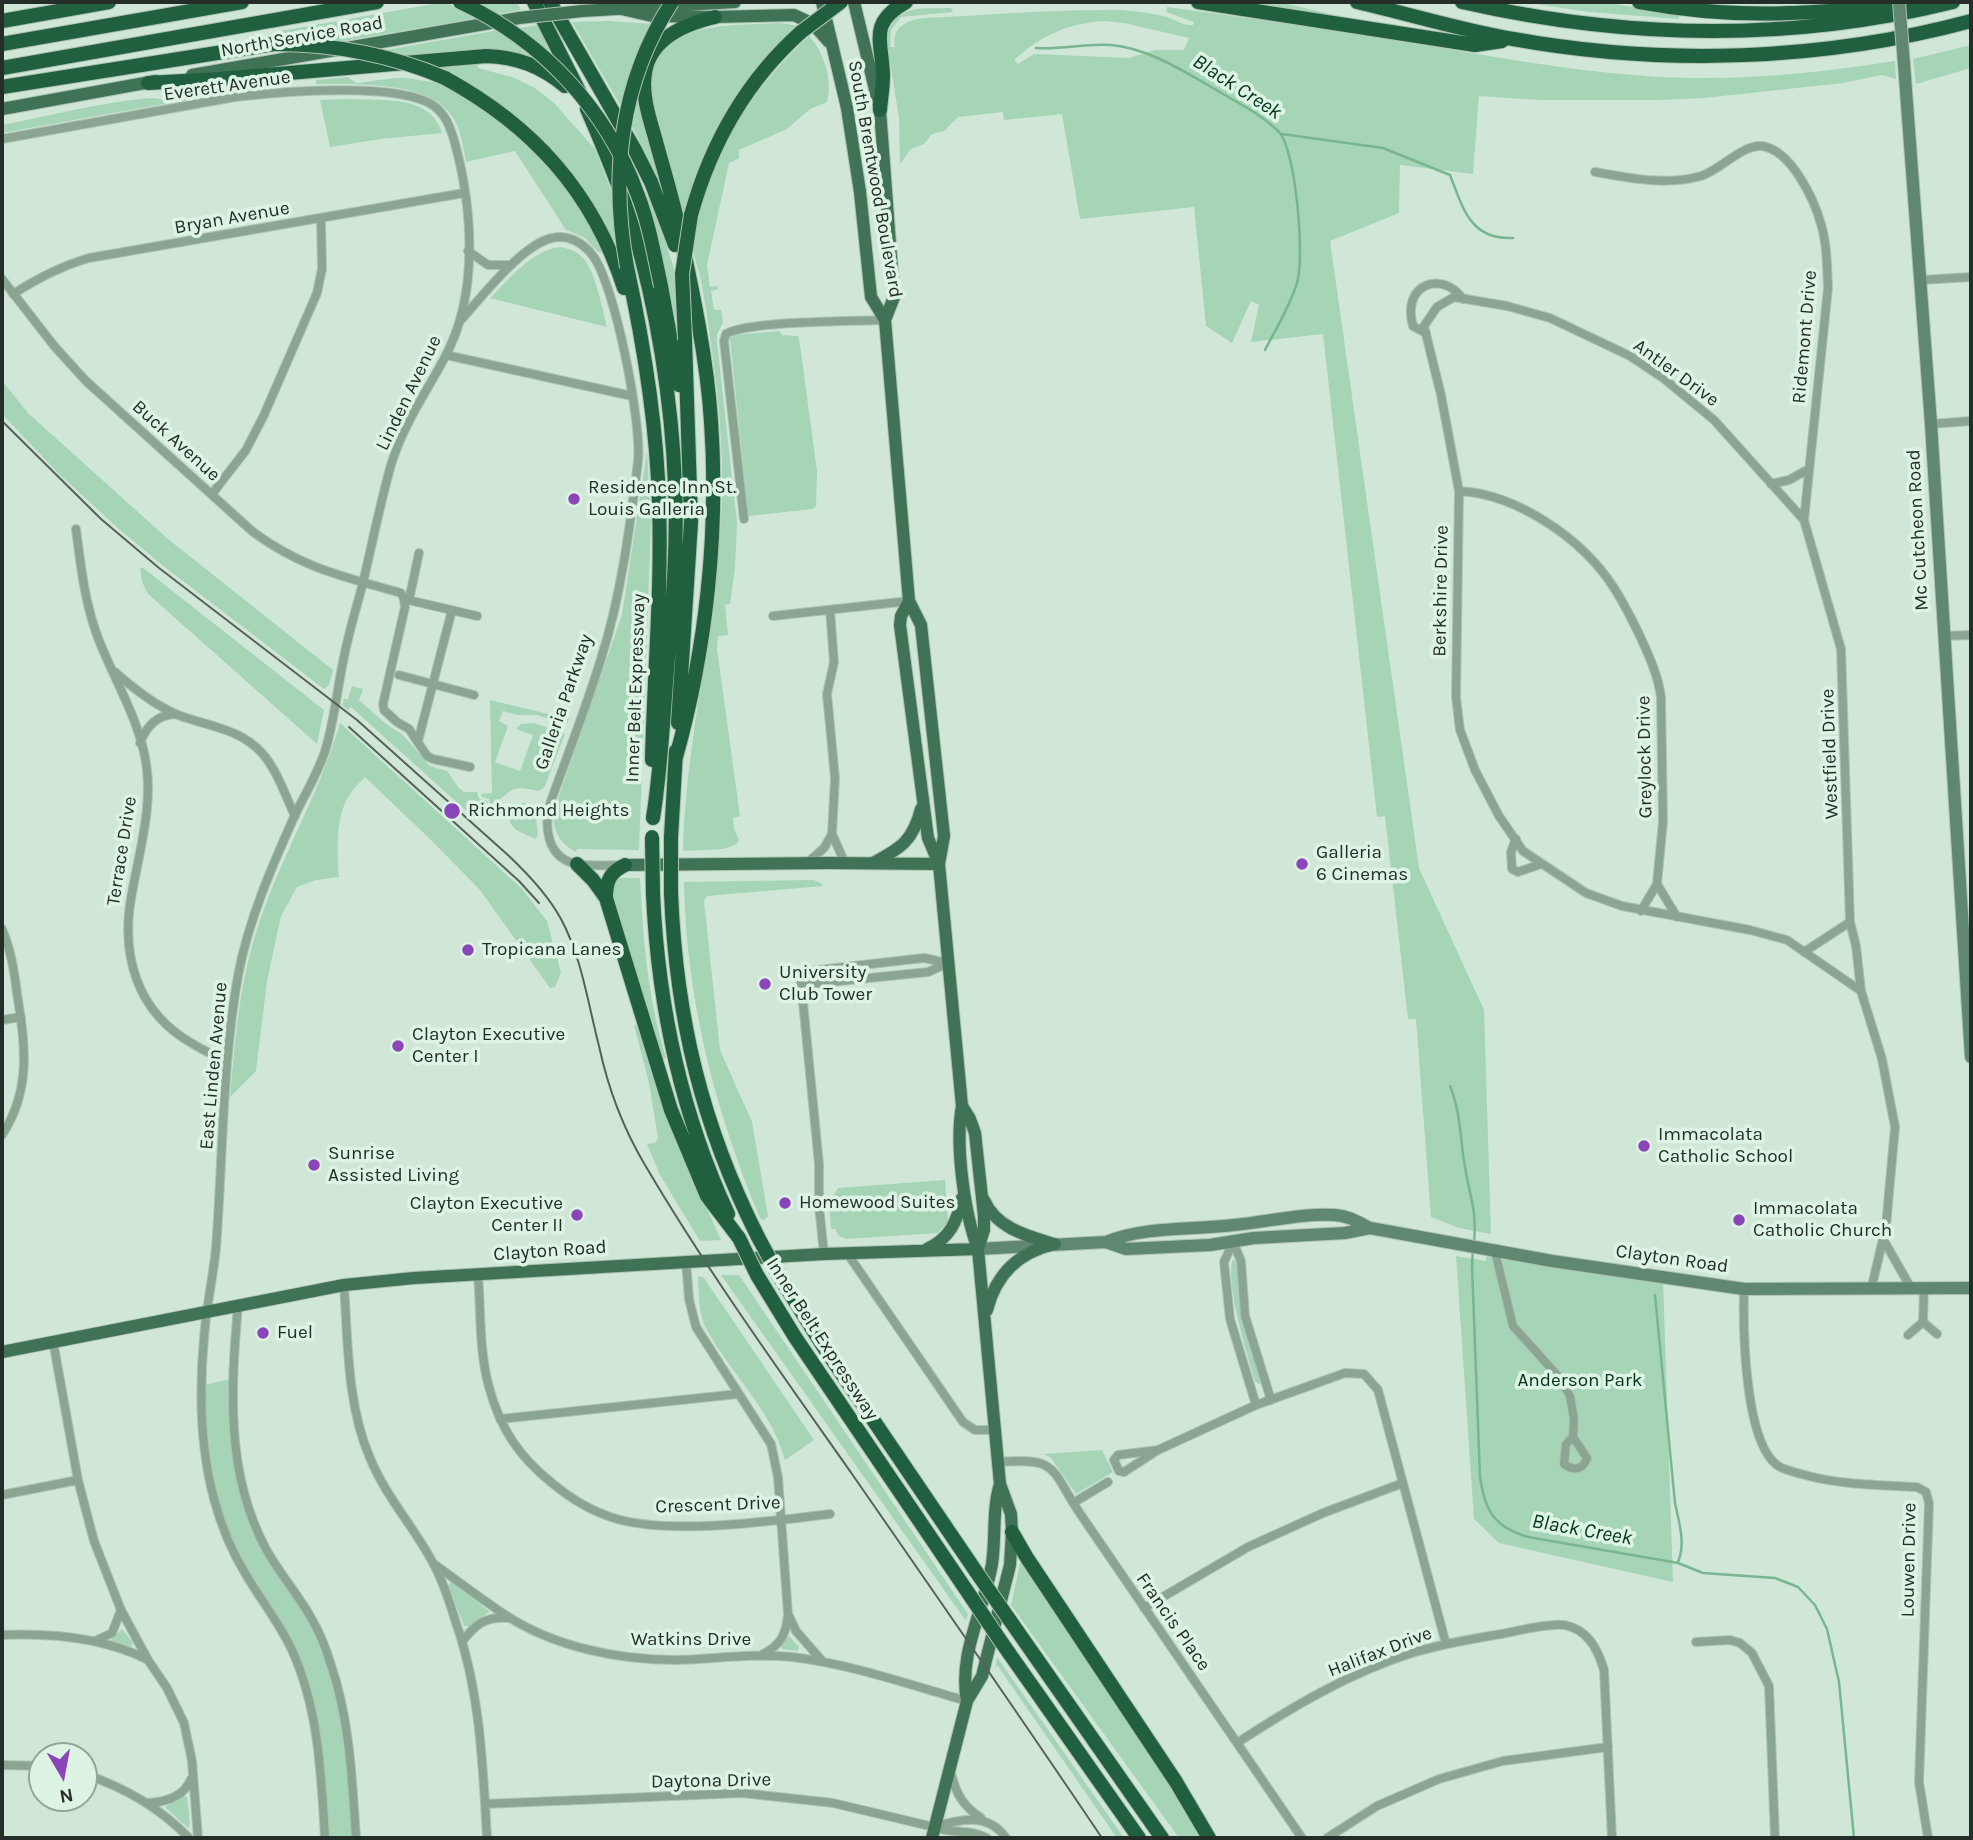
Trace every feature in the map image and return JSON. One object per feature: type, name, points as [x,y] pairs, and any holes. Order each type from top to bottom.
[{"type":"highway","points":[[2,22],[109,2]]},
{"type":"highway","points":[[2,44],[242,2]]},
{"type":"highway","points":[[2,68],[377,2]]},
{"type":"highway","points":[[460,2],[491,18],[529,44],[560,71],[588,104],[614,143],[632,179],[646,221],[661,286],[677,370],[690,466]]},
{"type":"highway","points":[[534,2],[570,70],[611,164],[634,231],[656,330],[672,433],[675,555],[661,761],[653,818]]},
{"type":"highway","points":[[550,2],[641,161],[664,215],[690,289]]},
{"type":"highway","points":[[646,370],[619,216],[620,143],[628,103],[639,70],[672,2]]},
{"type":"highway","points":[[690,466],[682,274],[691,215],[707,164],[732,114],[767,65],[801,32],[841,2]]},
{"type":"highway","points":[[880,110],[883,77],[879,30],[891,11],[906,2]]},
{"type":"highway","points":[[1198,2],[1475,45],[1513,39]]},
{"type":"highway","points":[[1357,2],[1513,39],[1598,51],[1740,55],[1845,46],[1913,35],[1971,21]]},
{"type":"highway","points":[[1462,2],[1568,22],[1708,32],[1813,26],[1882,17],[1952,2]]},
{"type":"highway","points":[[1639,2],[1683,9],[1755,14],[1952,2]]},
{"type":"highway","points":[[676,757],[690,704],[712,527],[711,420],[702,350],[680,232],[650,118],[644,83],[649,61],[662,41],[686,25],[715,17]]},
{"type":"highway","points":[[2,87],[274,44],[359,50],[401,61],[445,78],[483,100],[529,135],[582,197],[601,230],[620,276],[646,370]]},
{"type":"highway","points":[[148,83],[503,57],[533,65],[552,75],[566,86],[589,114]]},
{"type":"highway","name":"Inner Belt Expressway","points":[[646,370],[655,435],[659,505],[652,746],[653,894],[661,988],[675,1057],[705,1160],[738,1238],[795,1338],[1002,1643],[1139,1838]]},
{"type":"highway","name":"Inner Belt Expressway","points":[[690,466],[691,553],[671,837],[671,894],[676,974],[696,1079],[715,1142],[758,1237],[821,1343],[1162,1838]]},
{"type":"highway","points":[[576,864],[593,880],[606,898],[671,1110],[707,1196],[738,1238]]},
{"type":"highway","points":[[606,898],[608,878],[625,865]]},
{"type":"highway","points":[[1012,1532],[1176,1782],[1209,1838]]},
{"type":"main road","name":"North Service Road","points":[[2,109],[519,18],[617,8],[735,2]]},
{"type":"main road","name":"South Brentwood Boulevard","points":[[822,2],[853,147],[872,297],[885,320]]},
{"type":"main road","name":"South Brentwood Boulevard","points":[[854,2],[880,110],[894,297],[885,320],[909,601],[921,625],[944,836],[939,864],[962,1106],[958,1136],[968,1218],[978,1249],[1000,1484],[1011,1514],[1012,1532],[1007,1581],[982,1676],[967,1701],[933,1833]]},
{"type":"main road","name":"Mc Cutcheon Road","points":[[1899,2],[1931,424],[1971,1057]]},
{"type":"main road","points":[[617,8],[652,16],[794,15],[813,24],[833,47]]},
{"type":"main road","name":"South Brentwood Boulevard","points":[[909,601],[900,625],[930,845],[939,864]]},
{"type":"main road","points":[[872,864],[902,847],[911,837],[923,802]]},
{"type":"main road","points":[[625,865],[939,864]]},
{"type":"main road","name":"South Brentwood Boulevard","points":[[962,1106],[975,1133],[984,1230],[978,1249]]},
{"type":"main road","points":[[924,1250],[950,1233],[956,1223],[965,1187]]},
{"type":"main road","points":[[981,1193],[988,1208],[1011,1228],[1055,1244]]},
{"type":"main road","name":"Clayton Road","points":[[2,1352],[208,1310],[344,1286],[414,1278],[824,1254],[1106,1242],[1125,1234],[1230,1226],[1284,1217],[1334,1215],[1350,1217],[1370,1228],[1492,1251],[1663,1279],[1744,1289],[1971,1288]]},
{"type":"main road","name":"Clayton Road","points":[[1106,1242],[1126,1249],[1345,1233],[1370,1228]]},
{"type":"main road","points":[[985,1321],[992,1294],[1006,1270],[1028,1253],[1055,1244]]},
{"type":"main road","name":"South Brentwood Boulevard","points":[[967,1701],[964,1673],[991,1569],[996,1498],[1000,1484]]},
{"type":"street","name":"Everett Avenue","points":[[2,139],[235,97],[312,91],[350,90],[412,97],[439,109],[448,123]]},
{"type":"street","name":"Linden Avenue","points":[[323,757],[344,657],[392,462],[418,402],[446,355],[462,319],[468,251],[464,193],[455,144],[448,123]]},
{"type":"street","name":"Ridemont Drive","points":[[1595,172],[1643,180],[1686,178],[1708,173],[1749,148],[1760,146],[1770,149],[1791,163],[1821,223],[1827,256],[1828,288],[1804,520]]},
{"type":"street","name":"Bryan Avenue","points":[[13,294],[64,265],[89,258],[464,193]]},
{"type":"street","points":[[212,494],[246,450],[317,293],[323,269],[321,219]]},
{"type":"street","name":"Galleria Parkway","points":[[511,265],[542,241],[552,237],[569,239],[584,245],[595,259],[606,287],[620,335],[632,396],[638,458],[613,616],[601,660],[547,815],[548,832],[555,850],[559,856],[576,864]]},
{"type":"street","points":[[468,251],[488,265],[511,265]]},
{"type":"street","points":[[462,319],[511,265]]},
{"type":"street","points":[[1921,280],[1971,277]]},
{"type":"street","name":"Buck Avenue","points":[[2,279],[55,347],[86,381],[253,532],[279,551],[325,572],[401,593],[407,599],[477,616]]},
{"type":"street","name":"Berkshire Drive","points":[[1463,299],[1447,285],[1435,284],[1417,291],[1410,300],[1410,315],[1413,326],[1425,329],[1459,491],[1455,697],[1460,730],[1475,770],[1492,804],[1523,851],[1586,894],[1642,911],[1750,930],[1787,940],[1861,991]]},
{"type":"street","points":[[1425,329],[1437,307],[1454,297],[1463,299]]},
{"type":"street","name":"Antler Drive","points":[[1463,299],[1507,306],[1550,318],[1630,356],[1663,378],[1714,420],[1804,520]]},
{"type":"street","points":[[744,519],[724,341],[726,334],[734,330],[885,320]]},
{"type":"street","points":[[446,355],[632,396]]},
{"type":"street","points":[[1931,424],[1971,421]]},
{"type":"street","points":[[1771,484],[1789,481],[1809,469]]},
{"type":"street","name":"Greylock Drive","points":[[1459,491],[1479,492],[1503,499],[1549,524],[1569,540],[1593,562],[1613,586],[1654,668],[1661,697],[1663,821],[1657,884],[1642,911]]},
{"type":"street","name":"Westfield Drive","points":[[1804,520],[1841,649],[1850,922],[1856,946],[1861,991]]},
{"type":"street","name":"Terrace Drive","points":[[76,529],[89,612],[145,756],[148,811],[127,923],[127,949],[133,974],[165,1024],[191,1044],[226,1061]]},
{"type":"street","points":[[419,552],[383,704],[384,710],[409,729],[427,756],[433,760],[470,767]]},
{"type":"street","points":[[773,616],[909,601]]},
{"type":"street","points":[[418,741],[452,610]]},
{"type":"street","points":[[807,863],[824,848],[832,834],[835,778],[827,694],[834,662],[830,610]]},
{"type":"street","points":[[1943,636],[1971,635]]},
{"type":"street","points":[[113,670],[141,694],[178,714],[225,728],[246,739],[272,768],[295,816]]},
{"type":"street","points":[[399,675],[474,695]]},
{"type":"street","points":[[141,743],[148,728],[157,719],[178,714]]},
{"type":"street","name":"East Linden Avenue","points":[[323,757],[295,816],[251,926],[239,971],[226,1061],[215,1250],[204,1335],[201,1386],[203,1439],[208,1474],[228,1540],[246,1575],[280,1626],[302,1675],[318,1740],[325,1838]]},
{"type":"street","points":[[832,834],[845,863]]},
{"type":"street","points":[[1516,839],[1511,852],[1512,869],[1518,872],[1541,864]]},
{"type":"street","points":[[576,864],[625,865]]},
{"type":"street","points":[[1657,884],[1676,917]]},
{"type":"street","points":[[1804,952],[1850,922]]},
{"type":"street","points":[[2,929],[10,948],[25,1053],[17,1110],[2,1135]]},
{"type":"street","points":[[824,1254],[819,1206],[819,1164],[800,972],[924,958],[948,962]]},
{"type":"street","points":[[801,985],[928,972],[948,962]]},
{"type":"street","points":[[1861,991],[1882,1059],[1895,1127],[1883,1239],[1871,1290]]},
{"type":"street","points":[[2,1020],[21,1017]]},
{"type":"street","points":[[1883,1239],[1918,1288],[1923,1322],[1937,1334]]},
{"type":"street","points":[[1233,1242],[1241,1261],[1245,1316],[1270,1400]]},
{"type":"street","points":[[1233,1242],[1224,1262],[1230,1319],[1256,1405]]},
{"type":"street","points":[[1492,1251],[1513,1326],[1558,1376],[1570,1396],[1574,1419],[1573,1437]]},
{"type":"street","points":[[847,1253],[963,1423],[975,1430],[995,1430]]},
{"type":"street","points":[[686,1262],[689,1299],[696,1327],[771,1444],[778,1477],[787,1628],[774,1649],[761,1656]]},
{"type":"street","name":"Crescent Drive","points":[[478,1275],[484,1362],[500,1419],[531,1467],[571,1498],[617,1519],[670,1525],[830,1514]]},
{"type":"street","points":[[344,1286],[349,1368],[366,1447],[383,1486],[434,1564],[462,1642],[480,1735],[487,1838]]},
{"type":"street","name":"Louwen Drive","points":[[1744,1289],[1748,1386],[1752,1413],[1761,1444],[1772,1460],[1782,1468],[1817,1479],[1848,1484],[1917,1487],[1926,1492],[1929,1503],[1919,1782],[1928,1838]]},
{"type":"street","points":[[238,1305],[232,1410],[239,1471],[246,1498],[265,1547],[311,1617],[340,1693],[349,1750],[356,1838]]},
{"type":"street","points":[[1908,1335],[1923,1322]]},
{"type":"street","points":[[52,1341],[78,1480],[94,1541],[121,1610],[148,1660],[167,1688],[184,1723],[192,1761],[198,1838]]},
{"type":"street","points":[[1158,1450],[1118,1455],[1114,1460],[1121,1473],[1146,1460],[1158,1450],[1256,1405],[1345,1373],[1364,1374],[1378,1390],[1446,1644]]},
{"type":"street","points":[[500,1419],[738,1394]]},
{"type":"street","name":"Francis Place","points":[[998,1462],[1033,1460],[1046,1464],[1055,1472],[1073,1503],[1301,1838]]},
{"type":"street","points":[[2,1495],[78,1480]]},
{"type":"street","points":[[1073,1503],[1108,1482]]},
{"type":"street","points":[[1144,1608],[1248,1547],[1323,1513],[1403,1483]]},
{"type":"street","name":"Watkins Drive","points":[[434,1564],[509,1618],[583,1647],[636,1658],[675,1660],[761,1656],[823,1662],[967,1701]]},
{"type":"street","points":[[95,1642],[112,1633],[121,1610]]},
{"type":"street","points":[[788,1614],[796,1631],[823,1662]]},
{"type":"street","points":[[462,1642],[480,1622],[494,1617],[509,1618]]},
{"type":"street","name":"Halifax Drive","points":[[1237,1743],[1295,1705],[1356,1675],[1409,1654],[1446,1644],[1564,1625],[1587,1636],[1597,1648],[1604,1670],[1608,1747]]},
{"type":"street","points":[[2,1635],[54,1636],[95,1642],[148,1660]]},
{"type":"street","points":[[1696,1642],[1730,1640],[1740,1643],[1752,1653],[1769,1686],[1775,1838]]},
{"type":"street","points":[[1327,1838],[1377,1806],[1439,1779],[1503,1761],[1608,1747],[1612,1838]]},
{"type":"street","points":[[2,1765],[28,1766]]},
{"type":"street","points":[[950,1768],[955,1790],[962,1803],[1000,1829],[1006,1838]]},
{"type":"street","points":[[148,1803],[158,1803],[177,1796],[188,1786],[192,1777]]},
{"type":"street","points":[[98,1778],[123,1788],[148,1803],[190,1838]]},
{"type":"street","name":"Daytona Drive","points":[[485,1804],[742,1793],[833,1803],[933,1833],[972,1833],[987,1838]]},
{"type":"street","points":[[933,1833],[958,1819],[987,1822]]},
{"type":"green space","points":[[445,2],[477,18],[343,41],[276,38],[275,32]]},
{"type":"green space","points":[[475,2],[517,2],[521,10],[497,14]]},
{"type":"green space","points":[[1249,2],[1279,2],[1351,19]]},
{"type":"green space","points":[[1523,2],[1604,2],[1679,15],[1679,19],[1589,12]]},
{"type":"green space","points":[[1167,7],[1333,30],[1549,65],[1646,76],[1771,76],[1895,61],[1896,79],[1882,75],[1843,83],[1704,98],[1541,100],[1479,96],[1473,174],[1400,165],[1399,213],[1330,241],[1419,868],[1484,1010],[1491,1234],[1459,1228],[1431,1217],[1416,1019],[1408,1019],[1385,816],[1377,817],[1323,334],[1251,342],[1259,305],[1251,301],[1232,343],[1206,326],[1194,207],[1080,219],[1062,114],[1004,120],[1003,112],[958,117],[944,131],[932,134],[924,144],[911,149],[900,164],[899,118],[886,37],[891,26],[903,13],[930,8],[951,8],[953,12],[901,17],[891,30],[890,47],[895,47],[895,34],[902,26],[924,18],[1119,10],[1155,14],[1193,25],[1194,22],[1166,12]],"holes":[[[1092,22],[1124,23],[1189,38],[1184,50],[1155,50],[1129,58],[1034,54],[1018,64],[1014,60],[1045,37],[1067,28]]]},
{"type":"green space","points":[[572,22],[654,24],[622,108]]},
{"type":"green space","points":[[781,23],[799,26],[758,68],[727,112],[703,161],[684,217],[652,96],[653,71],[661,53],[675,40],[694,32],[715,27]]},
{"type":"green space","points":[[538,25],[559,61],[518,28]]},
{"type":"green space","points":[[499,30],[539,61],[507,51],[410,57],[386,50]]},
{"type":"green space","points":[[809,36],[826,67],[829,85],[827,102],[810,109],[787,129],[739,150],[739,158],[729,163],[707,265],[710,287],[718,286],[718,289],[711,291],[714,310],[721,310],[723,323],[717,334],[717,342],[737,523],[730,604],[725,605],[728,635],[718,636],[717,649],[740,816],[733,818],[739,840],[737,844],[723,849],[683,851],[690,761],[720,537],[722,492],[716,381],[704,297],[693,250],[694,239],[705,192],[725,142],[771,75]]},
{"type":"green space","points":[[1971,45],[1971,68],[1916,84],[1913,59]]},
{"type":"green space","points":[[477,64],[478,68],[512,77],[535,88],[553,102],[595,149],[613,196],[619,252],[586,192],[545,142],[495,102],[436,68]]},
{"type":"green space","points":[[348,77],[356,83],[408,78],[435,83],[446,86],[483,107],[519,136],[551,170],[581,210],[603,251],[599,253],[585,238],[566,230],[515,151],[466,162],[461,137],[451,115],[440,104],[425,96],[389,87],[316,84],[316,80]]},
{"type":"green space","points":[[208,92],[208,96],[2,133],[2,125],[86,108]]},
{"type":"green space","points":[[639,94],[662,188],[632,126]]},
{"type":"green space","points":[[320,100],[389,100],[416,106],[436,120],[442,133],[330,147]]},
{"type":"green space","points":[[628,153],[659,222],[677,278],[679,335],[661,251],[646,198]]},
{"type":"green space","points":[[561,247],[576,252],[586,262],[597,289],[607,327],[490,298],[531,259],[550,249]]},
{"type":"green space","points":[[779,331],[782,335],[798,336],[800,345],[817,471],[816,506],[813,509],[748,516],[730,338],[735,335]]},
{"type":"green space","points":[[2,381],[29,414],[168,539],[333,670],[329,685],[324,689],[166,568],[57,472],[2,414]]},
{"type":"green space","points":[[647,451],[651,520],[639,850],[577,849],[576,852],[558,836],[553,813],[622,615]]},
{"type":"green space","points":[[142,567],[324,710],[317,744],[148,594],[142,582]]},
{"type":"green space","points":[[352,686],[363,689],[359,700],[403,735],[430,766],[447,771],[464,792],[477,792],[479,799],[487,800],[488,805],[472,816],[351,707],[348,710],[342,705],[344,699],[348,699]]},
{"type":"green space","points":[[490,700],[569,719],[566,724],[537,715],[517,715],[503,711],[499,721],[508,726],[495,762],[520,771],[533,735],[516,729],[521,724],[534,723],[565,734],[544,788],[538,791],[515,789],[490,805],[489,799],[481,794],[492,793]]},
{"type":"green space","points":[[340,723],[522,889],[547,921],[561,973],[555,987],[550,988],[480,890],[365,777],[350,794],[339,823],[339,877],[316,880],[297,887],[281,916],[267,981],[256,1071],[230,1097],[236,1035],[250,953],[275,880],[321,776]]},
{"type":"green space","points":[[519,803],[525,803],[536,815],[538,836],[535,839],[516,830],[510,823],[510,811]]},
{"type":"green space","points":[[616,878],[640,878],[647,969],[666,1058],[661,1059],[611,893]]},
{"type":"green space","points":[[813,880],[823,886],[707,896],[704,901],[720,1050],[752,1122],[768,1216],[764,1220],[760,1218],[729,1137],[706,1054],[690,969],[684,882]]},
{"type":"green space","points":[[634,1025],[637,1025],[669,1124],[721,1240],[700,1241],[660,1175],[647,1144],[655,1143],[658,1138],[649,1083]]},
{"type":"green space","points":[[945,1180],[948,1222],[938,1233],[846,1239],[839,1236],[835,1229],[831,1229],[829,1203],[838,1188]]},
{"type":"green space","name":"Anderson Park","points":[[1487,1250],[1663,1279],[1673,1582],[1499,1543],[1474,1519],[1456,1256],[1486,1261]]},
{"type":"green space","points":[[1233,1259],[1238,1261],[1262,1383],[1259,1384],[1255,1381],[1234,1301],[1231,1270]]},
{"type":"green space","points":[[721,1275],[739,1275],[968,1614],[966,1621]]},
{"type":"green space","points":[[698,1276],[704,1278],[814,1440],[785,1460],[770,1424],[704,1324],[699,1304]]},
{"type":"green space","points":[[234,1378],[239,1471],[265,1547],[311,1617],[340,1693],[356,1838],[325,1838],[321,1775],[302,1675],[228,1540],[208,1474],[201,1386]]},
{"type":"green space","points":[[1102,1450],[1113,1472],[1076,1494],[1051,1458],[1044,1454]]},
{"type":"green space","points":[[1021,1559],[1205,1838],[1179,1838],[1011,1605]]},
{"type":"green space","points":[[451,1582],[489,1612],[470,1626],[464,1626],[448,1585]]},
{"type":"green space","points":[[122,1629],[133,1643],[131,1648],[112,1642],[111,1639]]},
{"type":"green space","points":[[789,1636],[799,1647],[798,1651],[782,1649],[781,1646]]},
{"type":"green space","points":[[997,1657],[1124,1838],[1117,1838],[997,1665],[995,1670]]},
{"type":"green space","points":[[183,1796],[187,1797],[190,1824],[188,1828],[165,1807]]},
{"type":"waterway","name":"Black Creek","points":[[1036,48],[1111,45],[1137,50],[1208,85],[1254,112],[1279,132],[1285,143],[1294,181],[1299,229],[1299,270],[1291,300],[1265,350]]},
{"type":"waterway","points":[[1282,134],[1383,148],[1450,175],[1470,220],[1487,234],[1513,238]]},
{"type":"waterway","name":"Black Creek","points":[[1450,1086],[1458,1116],[1474,1212],[1474,1243]]},
{"type":"waterway","name":"Black Creek","points":[[1473,1249],[1480,1477],[1485,1499],[1493,1516],[1507,1528],[1528,1537],[1678,1563],[1703,1573],[1775,1578],[1798,1587],[1815,1605],[1827,1629],[1839,1682],[1854,1838]]},
{"type":"waterway","points":[[1655,1295],[1675,1503],[1681,1533],[1678,1562]]},
{"type":"tram line","points":[[2,421],[101,519],[159,568],[357,720],[509,856],[544,894],[561,919],[574,949],[612,1092],[623,1122],[645,1165],[745,1322],[1102,1838]]},
{"type":"tram line","points":[[349,727],[519,881],[539,903]]},
{"type":"place","name":"Residence Inn St. Louis Galleria","points":[[574,499]]},
{"type":"place","name":"Richmond Heights","points":[[452,811]]},
{"type":"place","name":"Galleria 6 Cinemas","points":[[1302,864]]},
{"type":"place","name":"Tropicana Lanes","points":[[468,950]]},
{"type":"place","name":"University Club Tower","points":[[765,984]]},
{"type":"place","name":"Clayton Executive Center I","points":[[398,1046]]},
{"type":"place","name":"Immacolata Catholic School","points":[[1644,1146]]},
{"type":"place","name":"Sunrise Assisted Living","points":[[314,1165]]},
{"type":"place","name":"Homewood Suites","points":[[785,1203]]},
{"type":"place","name":"Clayton Executive Center II","points":[[577,1215]]},
{"type":"place","name":"Immacolata Catholic Church","points":[[1739,1220]]},
{"type":"place","name":"Fuel","points":[[263,1333]]}]
